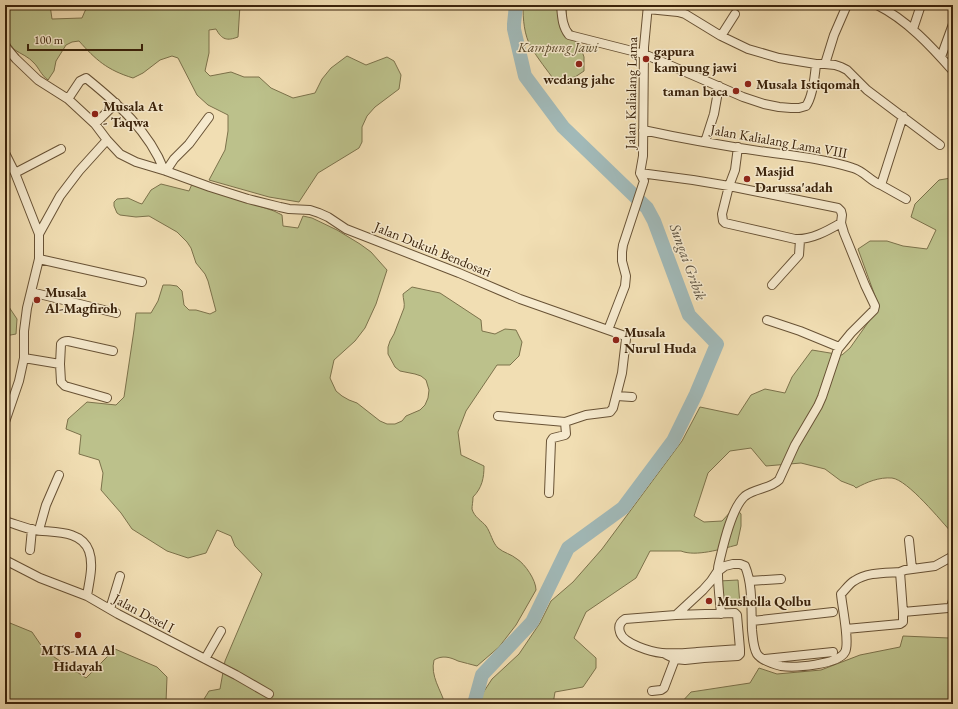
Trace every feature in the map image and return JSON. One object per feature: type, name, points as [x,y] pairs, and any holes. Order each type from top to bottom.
[{"type":"street","points":[[561,5],[564,26],[569,35],[644,54],[743,97],[764,104],[791,108],[802,108],[807,105],[820,64],[847,5]]},
{"type":"street","points":[[913,29],[921,5]]},
{"type":"street","points":[[882,6],[913,29],[953,71]]},
{"type":"street","points":[[648,7],[685,14],[721,36],[760,53],[779,58],[835,66],[847,70],[868,90],[940,145]]},
{"type":"street","name":"Jalan Kalialang Lama","points":[[640,173],[643,156],[644,54],[648,7]]},
{"type":"street","points":[[721,36],[735,14]]},
{"type":"street","points":[[941,57],[953,24]]},
{"type":"street","name":"Jalan Dukuh Bendosari","points":[[5,46],[38,80],[68,99],[95,124],[120,154],[136,162],[248,199],[289,209],[310,210],[319,213],[346,229],[459,273],[520,299],[626,337],[622,376],[613,408],[610,412],[586,415],[566,422]]},
{"type":"street","points":[[68,99],[80,81],[86,78],[130,117],[158,155],[165,171],[210,117]]},
{"type":"street","points":[[705,142],[714,114],[719,86]]},
{"type":"street","points":[[95,124],[116,103]]},
{"type":"street","points":[[881,185],[903,116]]},
{"type":"street","name":"Jalan Kalialang Lama VIII","points":[[643,130],[705,142],[832,162],[855,168],[863,172],[871,180],[906,199]]},
{"type":"street","points":[[39,234],[60,196],[79,171],[107,140]]},
{"type":"street","points":[[738,147],[736,162],[722,214],[723,221],[725,223],[800,240],[816,236],[841,223]]},
{"type":"street","points":[[14,173],[61,148]]},
{"type":"street","points":[[5,153],[39,234],[38,259],[27,308],[24,331],[24,358],[20,381],[5,422]]},
{"type":"street","points":[[608,330],[625,286],[626,276],[622,261],[622,252],[644,181],[640,173]]},
{"type":"street","points":[[640,173],[729,186],[838,208],[842,215],[841,223],[844,233],[875,306],[870,315],[839,347],[820,401],[795,446],[779,480],[776,484],[754,491],[740,501],[729,524],[717,572],[721,614]]},
{"type":"street","points":[[772,285],[799,255],[800,240]]},
{"type":"street","points":[[38,259],[142,282]]},
{"type":"street","points":[[31,292],[116,313]]},
{"type":"street","points":[[767,320],[800,331],[839,347]]},
{"type":"street","points":[[107,398],[65,386],[61,382],[61,344],[62,342],[68,341],[114,351]]},
{"type":"street","points":[[24,358],[60,364]]},
{"type":"street","points":[[617,396],[632,397]]},
{"type":"street","points":[[498,416],[566,422],[566,434],[564,436],[553,438],[551,441],[548,493]]},
{"type":"street","points":[[30,550],[36,530],[59,474]]},
{"type":"street","points":[[5,521],[36,530],[76,536],[89,551],[91,566],[87,596]]},
{"type":"street","points":[[909,540],[912,570]]},
{"type":"street","points":[[676,615],[703,590],[717,572],[725,566],[740,564],[745,566],[750,581],[753,638],[755,649],[762,659],[780,666],[809,665],[831,661],[844,653],[846,648],[846,629],[841,594],[852,582],[864,576],[936,566],[953,556]]},
{"type":"street","name":"Jalan Desel I","points":[[5,560],[40,578],[87,596],[236,675],[268,694]]},
{"type":"street","points":[[846,629],[900,624],[903,622],[900,572]]},
{"type":"street","points":[[110,609],[120,576]]},
{"type":"street","points":[[750,581],[781,579]]},
{"type":"street","points":[[903,612],[948,608],[952,605],[953,600]]},
{"type":"street","points":[[662,653],[675,659],[684,660],[738,656],[740,654],[740,649],[737,614],[733,612],[721,614],[676,615],[625,619],[620,623],[619,627],[622,637],[631,644],[652,651],[677,653],[740,649]]},
{"type":"street","points":[[752,621],[833,612]]},
{"type":"street","points":[[205,659],[221,631]]},
{"type":"street","points":[[762,659],[833,652]]},
{"type":"street","points":[[652,691],[661,690],[664,688],[675,659]]},
{"type":"green space","points":[[6,5],[50,5],[52,19],[82,18],[89,5],[240,5],[238,37],[225,39],[216,29],[209,30],[209,53],[205,71],[210,76],[231,72],[244,77],[259,77],[271,88],[293,98],[315,93],[322,79],[331,68],[347,56],[366,65],[387,57],[394,61],[401,75],[399,89],[375,107],[367,116],[362,127],[362,142],[359,148],[318,173],[299,202],[269,197],[209,180],[225,150],[228,131],[228,115],[208,105],[197,95],[178,58],[172,56],[160,60],[143,73],[133,78],[116,72],[103,64],[79,41],[72,42],[66,45],[56,61],[54,71],[48,80],[32,61],[11,46],[5,29]]},
{"type":"green space","name":"Kampung Jawi","points":[[523,5],[566,5],[566,25],[576,34],[584,57],[584,71],[575,77],[555,81],[531,47],[524,27]]},
{"type":"green space","points":[[953,179],[953,534],[915,493],[899,480],[882,478],[856,488],[841,481],[825,469],[801,463],[766,466],[751,448],[730,451],[708,473],[694,516],[704,522],[722,521],[735,507],[741,514],[741,526],[737,545],[701,553],[687,553],[681,551],[650,551],[636,578],[586,612],[574,638],[596,658],[596,668],[583,687],[555,692],[553,704],[479,704],[481,696],[492,679],[519,654],[540,623],[551,601],[573,582],[602,549],[682,441],[700,407],[738,415],[751,395],[765,389],[785,393],[792,377],[812,350],[842,355],[850,348],[879,307],[858,249],[870,241],[887,241],[903,246],[927,249],[936,230],[911,217],[915,204],[939,180]]},
{"type":"green space","points":[[161,184],[189,191],[192,184],[274,211],[282,215],[283,226],[298,228],[303,216],[312,218],[337,230],[371,252],[387,270],[376,304],[365,328],[355,341],[334,360],[330,378],[336,391],[342,396],[357,403],[380,421],[387,424],[395,424],[402,421],[406,416],[420,410],[425,405],[428,398],[429,390],[426,380],[421,376],[400,371],[395,367],[388,354],[390,341],[404,308],[403,294],[412,287],[440,293],[481,320],[482,331],[495,334],[505,329],[516,330],[522,342],[519,356],[510,365],[497,365],[466,411],[458,432],[461,455],[484,466],[482,483],[479,490],[473,497],[473,512],[476,517],[486,526],[498,548],[515,557],[527,568],[536,586],[536,590],[516,625],[499,647],[477,666],[446,657],[440,657],[434,660],[433,672],[445,704],[201,704],[209,691],[220,689],[225,661],[262,574],[235,546],[231,536],[217,530],[206,553],[188,558],[167,551],[132,529],[121,513],[101,490],[103,473],[99,460],[79,454],[81,435],[66,429],[68,419],[87,402],[116,405],[124,397],[136,313],[151,313],[158,301],[163,285],[177,286],[182,291],[184,305],[189,310],[196,310],[210,314],[216,311],[205,274],[196,263],[191,248],[187,242],[177,232],[149,216],[136,217],[120,215],[117,213],[114,202],[117,199],[128,198],[142,204],[151,190]]},
{"type":"green space","points":[[5,304],[9,307],[17,319],[16,334],[5,336]]},
{"type":"green space","points":[[738,580],[740,605],[721,607],[719,581]]},
{"type":"green space","points":[[5,621],[32,632],[45,651],[86,678],[115,649],[157,667],[167,677],[166,702],[170,704],[5,704]]},
{"type":"green space","points":[[953,634],[953,704],[680,704],[691,692],[750,683],[759,668],[777,674],[821,670],[860,655],[900,647],[903,636],[949,638]]},
{"type":"waterway","name":"Sungai Gribik","points":[[474,704],[482,675],[532,622],[568,548],[623,508],[673,441],[696,394],[717,344],[689,315],[654,221],[647,208],[563,127],[525,76],[514,29],[516,5]]},
{"type":"place","name":"gapura kampung jawi","points":[[646,59]]},
{"type":"place","name":"wedang jahe","points":[[579,64]]},
{"type":"place","name":"Musala Istiqomah","points":[[748,84]]},
{"type":"place","name":"taman baca","points":[[736,91]]},
{"type":"place","name":"Musala At - Taqwa","points":[[95,114]]},
{"type":"place","name":"Masjid Darussa'adah","points":[[747,179]]},
{"type":"place","name":"Musala Al-Magfiroh","points":[[37,300]]},
{"type":"place","name":"Musala Nurul Huda","points":[[616,340]]},
{"type":"place","name":"Musholla Qolbu","points":[[709,601]]},
{"type":"place","name":"MTS-MA Al Hidayah","points":[[78,635]]}]
